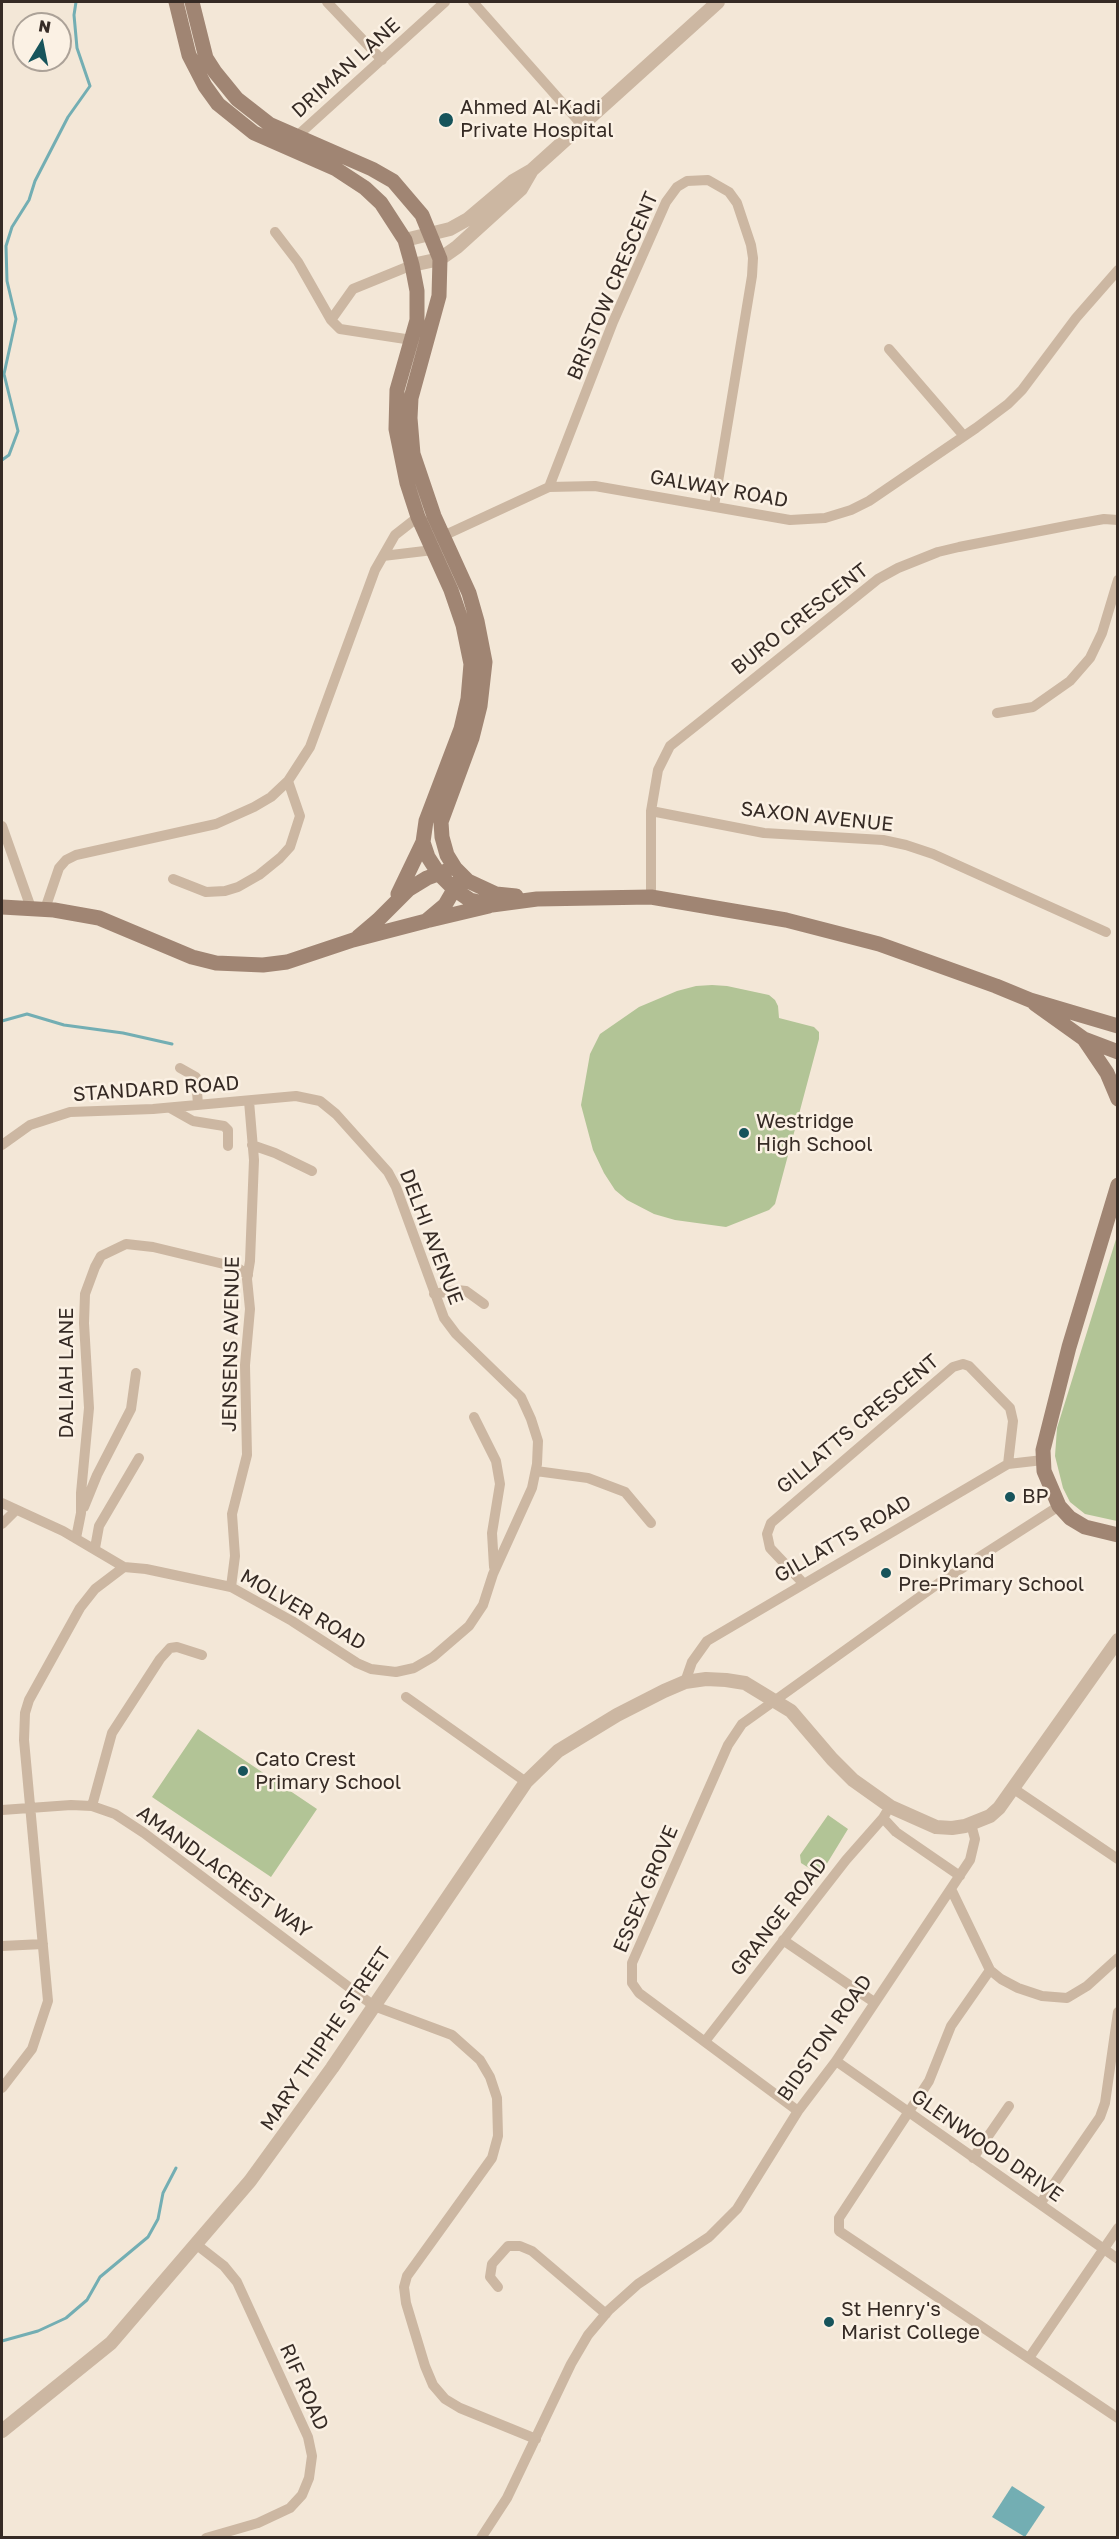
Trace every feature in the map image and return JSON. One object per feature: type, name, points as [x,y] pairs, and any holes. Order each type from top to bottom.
[{"type":"main road","points":[[176,2],[189,55],[205,86],[218,104],[254,133],[336,169],[365,188],[381,203],[405,240],[412,266],[418,305],[412,340],[397,390],[395,410],[400,454],[418,517],[451,590],[463,626],[471,664],[468,699],[461,729],[429,811],[423,842],[392,904]]},
{"type":"main road","points":[[192,2],[206,57],[226,87],[249,111],[269,124],[372,169],[393,181],[422,215],[440,258],[439,296],[414,380],[410,418],[413,454],[430,507],[469,593],[477,621],[484,662],[480,706],[472,738],[441,822],[444,847],[457,878],[470,900],[492,905]]},
{"type":"main road","points":[[423,842],[428,857],[439,874]]},
{"type":"main road","points":[[353,940],[418,882],[439,874],[457,878],[496,894],[537,899]]},
{"type":"main road","points":[[426,921],[439,911],[457,878]]},
{"type":"main road","points":[[2,907],[38,908],[99,918],[192,957],[235,965],[287,962],[353,940],[492,905],[537,899],[651,897],[786,920],[879,944],[1030,1000],[1118,1026]]},
{"type":"main road","points":[[1030,1000],[1084,1039],[1118,1052]]},
{"type":"main road","points":[[1084,1039],[1107,1073],[1118,1099]]},
{"type":"main road","points":[[1118,1185],[1066,1358],[1045,1435],[1043,1460],[1048,1484],[1059,1506],[1070,1518],[1085,1527],[1118,1535]]},
{"type":"street","points":[[327,2],[382,60]]},
{"type":"street","name":"DRIMAN LANE","points":[[296,137],[446,2]]},
{"type":"street","points":[[472,2],[582,125]]},
{"type":"street","points":[[405,240],[458,226],[513,181],[532,170],[718,2]]},
{"type":"street","points":[[330,320],[353,289],[412,266],[440,258],[467,240],[524,185],[532,170]]},
{"type":"street","name":"BRISTOW CRESCENT","points":[[549,487],[613,322],[666,202],[677,187],[687,181],[708,180],[718,183],[737,203],[751,244],[753,258],[752,276],[714,506]]},
{"type":"street","points":[[275,232],[298,262],[330,320],[346,332],[412,340]]},
{"type":"street","name":"GALWAY ROAD","points":[[443,536],[549,487],[595,486],[790,520],[825,518],[851,510],[868,501],[1008,404],[1022,390],[1076,318],[1118,270]]},
{"type":"street","points":[[889,349],[964,436]]},
{"type":"street","points":[[38,908],[59,867],[66,860],[76,855],[216,825],[271,797],[288,780],[310,747],[371,580],[395,535],[418,517]]},
{"type":"street","name":"BURO CRESCENT","points":[[651,897],[651,812],[658,770],[670,746],[878,579],[938,552],[1104,519],[1118,520]]},
{"type":"street","points":[[383,556],[433,550]]},
{"type":"street","points":[[997,713],[1033,707],[1070,681],[1090,658],[1102,633],[1118,580]]},
{"type":"street","points":[[173,879],[206,892],[225,891],[259,875],[280,858],[290,847],[300,816],[288,780]]},
{"type":"street","name":"SAXON AVENUE","points":[[651,812],[764,832],[883,840],[906,845],[933,854],[1106,932]]},
{"type":"street","points":[[2,826],[38,908]]},
{"type":"street","points":[[180,1068],[196,1077],[198,1105]]},
{"type":"street","name":"STANDARD ROAD","points":[[2,1145],[30,1125],[70,1112],[170,1108],[296,1096],[320,1101]]},
{"type":"street","name":"JENSENS AVENUE","points":[[231,1587],[235,1556],[232,1514],[246,1455],[246,1365],[250,1309],[248,1275],[254,1160],[249,1101]]},
{"type":"street","name":"DELHI AVENUE","points":[[320,1101],[336,1114],[393,1179],[444,1318],[456,1334],[521,1397],[538,1441],[536,1471],[532,1488],[520,1519],[495,1570],[483,1605],[469,1626],[433,1658],[414,1668],[387,1672]]},
{"type":"street","points":[[170,1108],[193,1121],[224,1126],[228,1130],[228,1146]]},
{"type":"street","points":[[252,1145],[275,1153],[312,1171]]},
{"type":"street","name":"DALIAH LANE","points":[[76,1538],[81,1513],[89,1408],[84,1323],[85,1294],[101,1256],[126,1244],[153,1247],[236,1267],[248,1275]]},
{"type":"street","points":[[434,1294],[457,1290],[466,1291],[484,1304]]},
{"type":"street","name":"GILLATTS CRESCENT","points":[[803,1582],[770,1548],[767,1534],[771,1523],[953,1367],[963,1364],[969,1366],[1010,1407],[1013,1421],[1008,1464]]},
{"type":"street","points":[[81,1513],[97,1475],[131,1409],[136,1373]]},
{"type":"street","points":[[474,1417],[497,1464],[500,1484],[492,1533],[495,1570]]},
{"type":"street","points":[[95,1548],[99,1526],[139,1458]]},
{"type":"street","name":"GILLATTS ROAD","points":[[685,1682],[692,1662],[707,1641],[803,1582],[1008,1464],[1043,1460]]},
{"type":"street","points":[[536,1471],[588,1478],[625,1492],[651,1523]]},
{"type":"street","name":"MOLVER ROAD","points":[[2,1503],[76,1538],[124,1567],[146,1569],[231,1587],[292,1621],[357,1662],[371,1669],[387,1672]]},
{"type":"street","name":"ESSEX GROVE","points":[[798,2111],[636,1989],[631,1974],[632,1963],[728,1745],[742,1724],[939,1583],[1059,1506]]},
{"type":"street","points":[[2,1524],[16,1510]]},
{"type":"street","points":[[2,2088],[32,2049],[46,2013],[48,2001],[23,1725],[29,1700],[80,1608],[95,1589],[124,1567]]},
{"type":"street","points":[[887,1812],[936,1827],[952,1828],[971,1824],[995,1812],[1118,1640]]},
{"type":"street","points":[[92,1806],[112,1733],[118,1720],[164,1654],[170,1648],[177,1647],[202,1655]]},
{"type":"street","points":[[685,1682],[706,1679],[745,1683],[775,1699],[791,1711],[832,1759],[887,1812],[896,1832],[960,1876]]},
{"type":"street","name":"MARY THIPHE STREET","points":[[2,2431],[111,2343],[197,2245],[291,2128],[526,1782],[545,1762],[573,1741],[642,1702],[685,1682]]},
{"type":"street","points":[[406,1696],[526,1782]]},
{"type":"street","points":[[1014,1788],[1118,1859]]},
{"type":"street","name":"AMANDLACREST WAY","points":[[2,1810],[71,1805],[92,1806],[115,1814],[144,1833],[374,2006],[452,2035],[480,2060],[490,2077],[497,2098],[498,2136],[492,2158],[407,2276],[404,2288],[406,2303],[425,2366],[433,2385],[445,2399],[460,2408],[536,2439]]},
{"type":"street","name":"GRANGE ROAD","points":[[706,2040],[783,1940],[887,1812]]},
{"type":"street","name":"BIDSTON ROAD","points":[[482,2538],[507,2498],[571,2364],[588,2335],[606,2314],[638,2284],[709,2237],[737,2209],[798,2111],[836,2061],[960,1876],[973,1851],[975,1839],[971,1824]]},
{"type":"street","points":[[951,1889],[990,1970],[1018,1988],[1042,1996],[1067,1998],[1087,1986],[1118,1958]]},
{"type":"street","points":[[783,1940],[874,2002]]},
{"type":"street","points":[[2,1946],[43,1944]]},
{"type":"street","points":[[990,1970],[951,2026],[929,2081],[839,2217],[839,2231],[1118,2418]]},
{"type":"street","points":[[1040,2204],[1100,2117],[1105,2103],[1118,2012]]},
{"type":"street","name":"GLENWOOD DRIVE","points":[[836,2061],[1118,2259]]},
{"type":"street","points":[[973,2158],[1009,2106]]},
{"type":"street","points":[[1029,2358],[1118,2228]]},
{"type":"street","name":"RIF ROAD","points":[[197,2245],[224,2266],[237,2282],[308,2437],[312,2456],[309,2478],[302,2495],[290,2508],[258,2523],[206,2538]]},
{"type":"street","points":[[498,2286],[490,2277],[492,2264],[508,2246],[520,2246],[532,2251],[606,2314]]},
{"type":"green space","points":[[712,985],[769,995],[778,1006],[779,1018],[814,1027],[819,1032],[775,1204],[769,1210],[726,1227],[675,1220],[654,1214],[627,1200],[615,1190],[593,1150],[581,1105],[590,1054],[600,1034],[639,1007],[677,991]]},
{"type":"green space","points":[[1117,1236],[1118,1521],[1085,1514],[1070,1502],[1063,1488],[1055,1456],[1057,1428]]},
{"type":"green space","points":[[198,1729],[317,1809],[271,1877],[152,1797]]},
{"type":"green space","points":[[828,1815],[848,1829],[820,1875],[801,1863],[800,1855]]},
{"type":"water","points":[[1012,2486],[1045,2507],[1025,2537],[992,2517]]},
{"type":"waterway","points":[[2,460],[9,455],[18,431],[4,374],[16,319],[7,281],[6,246],[12,227],[29,200],[35,181],[68,117],[90,86],[77,48],[74,15],[76,2]]},
{"type":"waterway","points":[[2,1021],[27,1014],[64,1025],[123,1033],[172,1044]]},
{"type":"waterway","points":[[2,2341],[38,2331],[66,2318],[87,2300],[100,2277],[148,2237],[158,2219],[163,2193],[176,2168]]},
{"type":"place","name":"Ahmed Al-Kadi Private Hospital","points":[[446,120]]},
{"type":"place","name":"Westridge High School","points":[[744,1133]]},
{"type":"place","name":"BP","points":[[1010,1497]]},
{"type":"place","name":"Dinkyland Pre-Primary School","points":[[886,1573]]},
{"type":"place","name":"Cato Crest Primary School","points":[[243,1771]]},
{"type":"place","name":"St Henry's Marist College","points":[[829,2322]]}]
